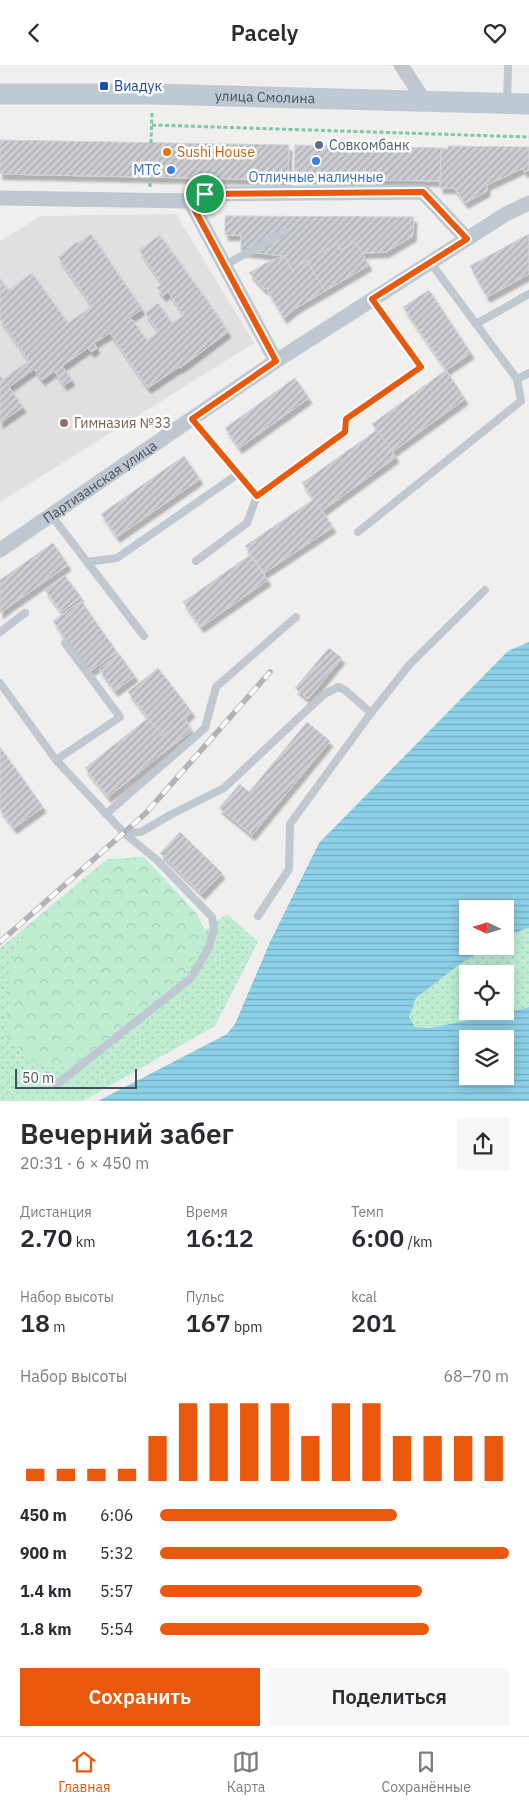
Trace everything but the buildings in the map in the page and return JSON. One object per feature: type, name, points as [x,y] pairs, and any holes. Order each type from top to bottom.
[{"type":"main road","points":[[0,83],[242,83],[420,95]]},
{"type":"main road","points":[[507,97],[529,90]]},
{"type":"main road","name":"улица Смолина","points":[[0,95],[420,95],[507,97],[529,104]]},
{"type":"street","points":[[401,65],[420,95]]},
{"type":"street","points":[[0,198],[190,201],[205,194],[423,192],[467,239]]},
{"type":"street","points":[[190,201],[276,361]]},
{"type":"street","name":"Партизанская улица","points":[[0,550],[276,361],[506,214],[529,203]]},
{"type":"lane","points":[[507,97],[508,65]]},
{"type":"lane","points":[[225,265],[285,232]]},
{"type":"lane","points":[[358,533],[521,401],[518,379],[430,263]]},
{"type":"lane","points":[[476,324],[529,294]]},
{"type":"lane","points":[[196,561],[246,523],[257,496],[345,432],[346,419],[421,367],[372,299]]},
{"type":"lane","points":[[518,379],[529,373]]},
{"type":"lane","points":[[192,419],[257,496]]},
{"type":"lane","points":[[87,562],[116,558],[238,474]]},
{"type":"lane","points":[[51,515],[144,636]]},
{"type":"lane","points":[[258,916],[289,869],[290,824],[371,713],[410,665],[485,590]]},
{"type":"lane","points":[[0,632],[25,613]]},
{"type":"lane","points":[[106,815],[204,728],[216,687],[296,617]]},
{"type":"lane","points":[[56,760],[120,717],[65,643]]},
{"type":"lane","points":[[0,683],[56,760],[106,815],[157,861],[212,917],[214,929],[208,949],[192,978],[56,1085]]},
{"type":"lane","points":[[124,833],[141,832],[224,788],[323,695],[338,687],[345,690],[371,713]]},
{"type":"path","points":[[152,125],[529,137]]},
{"type":"shaded area","name":"Гимназия №33","points":[[176,214],[254,343],[0,502],[0,241],[41,216]]},
{"type":"green space","points":[[144,857],[197,914],[205,930],[185,975],[73,1067],[39,1065],[6,1037],[10,973],[15,951],[26,927],[107,859]]},
{"type":"green space","points":[[227,914],[258,942],[215,1026],[83,1101],[0,1101],[0,948],[26,927],[15,951],[6,1037],[40,1065],[73,1067],[185,975],[205,930]]},
{"type":"green space","points":[[529,928],[529,1007],[514,1011],[514,965],[459,965],[474,955],[514,955],[514,933]]},
{"type":"green space","points":[[459,965],[459,1020],[477,1020],[442,1026],[415,1027],[409,1017],[416,998]]},
{"type":"water","points":[[529,642],[529,928],[514,933],[514,900],[459,900],[459,955],[474,955],[416,998],[409,1017],[415,1027],[429,1028],[471,1020],[514,1020],[514,1011],[529,1007],[529,1101],[98,1101],[227,1034],[235,1024],[270,942],[319,843],[508,651]]},
{"type":"railway","points":[[0,942],[145,814],[270,672]]},
{"type":"place","name":"Виадук","points":[[104,86]]},
{"type":"place","name":"Совкомбанк","points":[[319,145]]},
{"type":"place","name":"Sushi House","points":[[167,152]]},
{"type":"place","name":"Отличные наличные","points":[[316,161]]},
{"type":"place","name":"МТС","points":[[171,170]]},
{"type":"place","name":"Гимназия №33","points":[[64,423]]},
{"type":"route","points":[[423,192],[467,239],[372,299],[421,367],[346,419],[345,432],[257,496],[192,419],[276,361],[190,201],[205,194],[423,192]]}]
